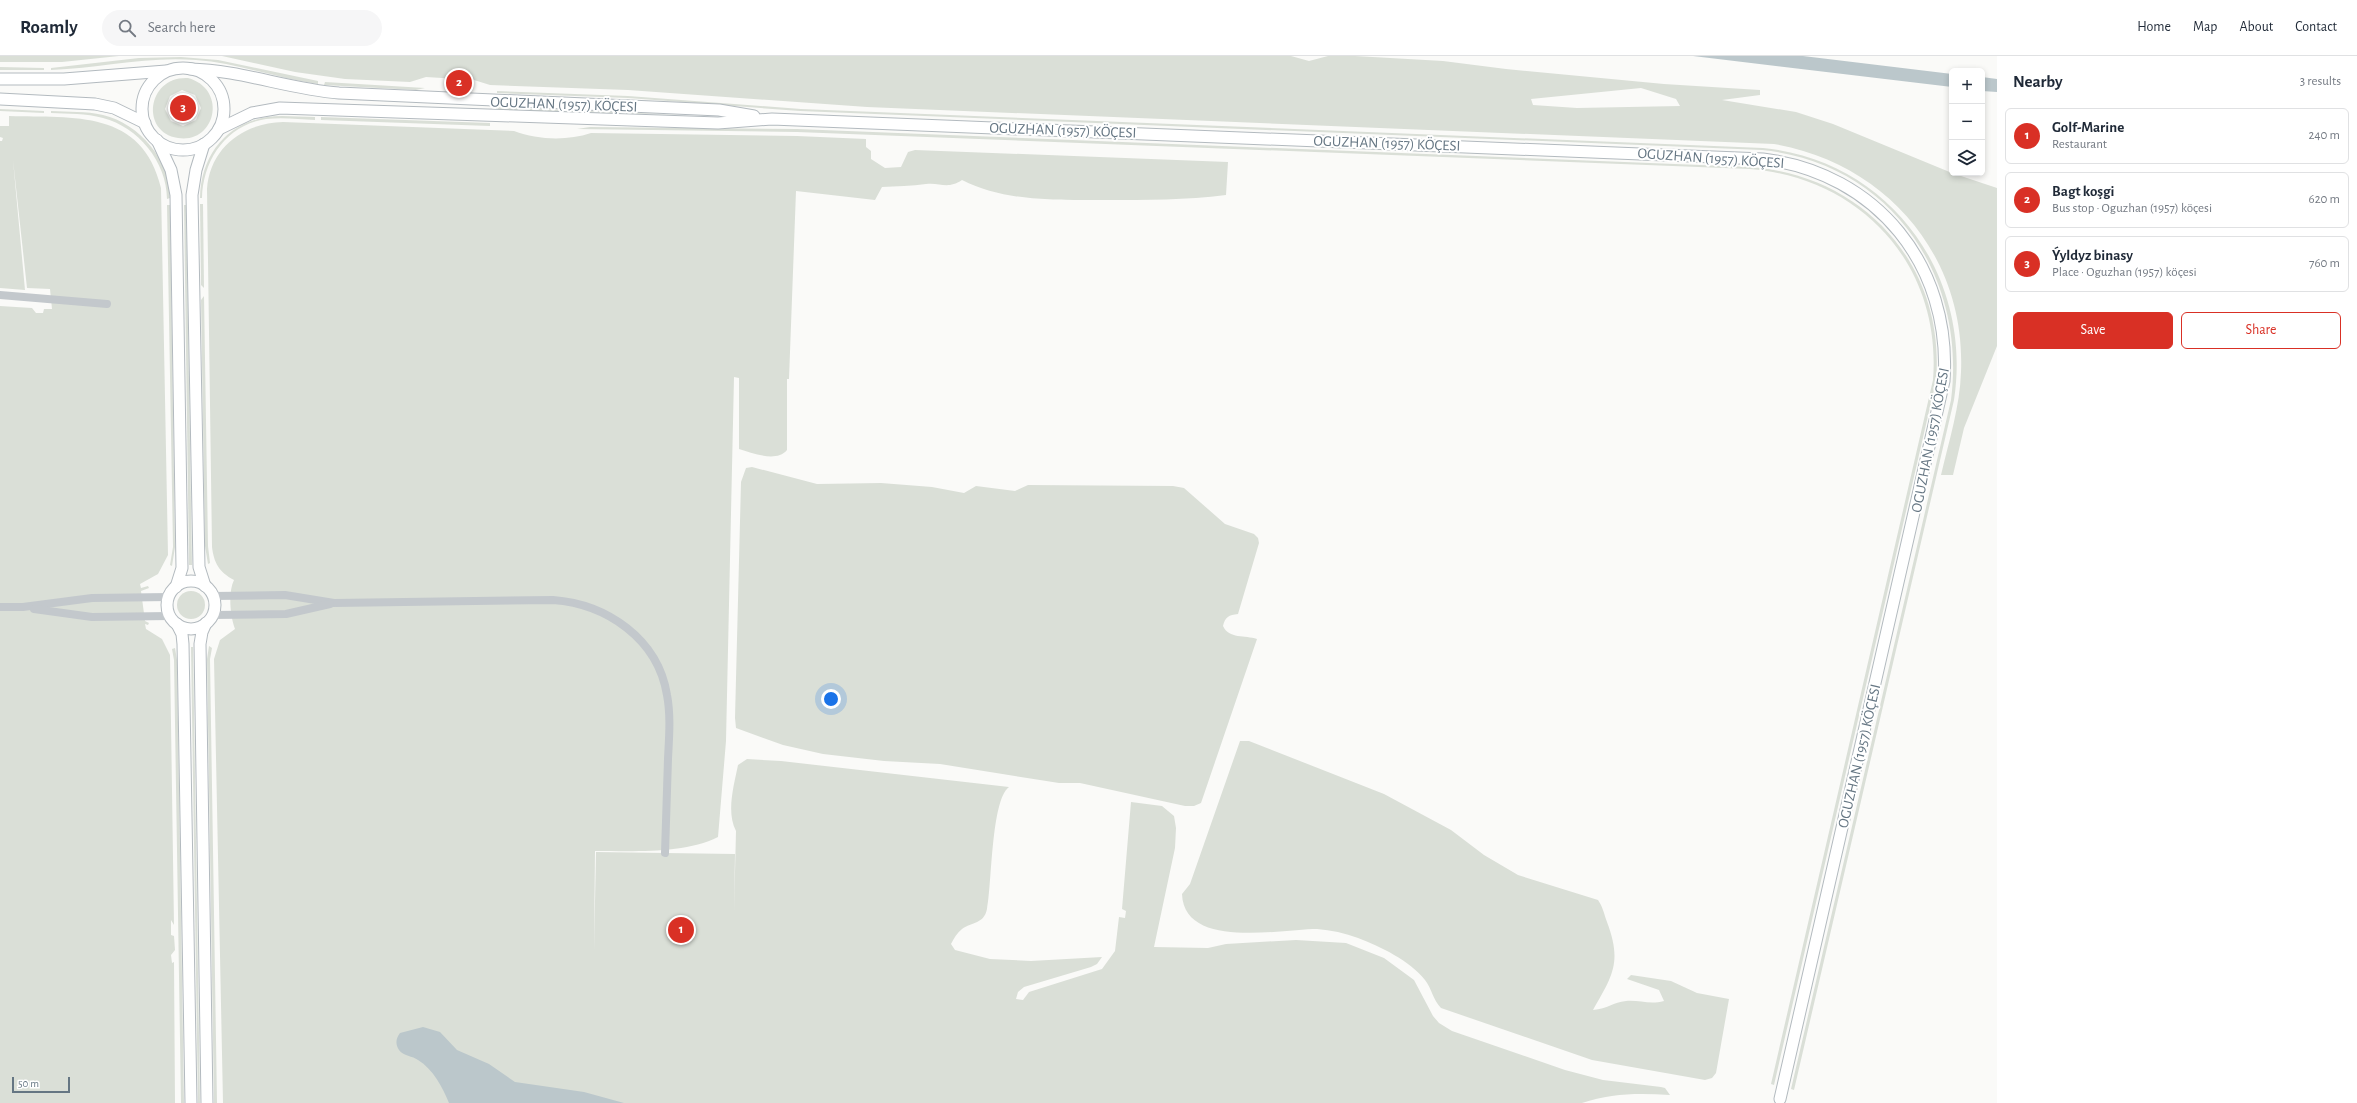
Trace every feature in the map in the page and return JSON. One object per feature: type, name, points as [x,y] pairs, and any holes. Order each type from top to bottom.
[{"type":"main road","name":"OGUZHAN (1957) KÖÇESI","points":[[190,69],[209,78],[222,95],[223,116],[218,129]]},
{"type":"main road","name":"OGUZHAN (1957) KÖÇESI","points":[[0,79],[64,79],[190,69],[227,71],[306,89],[339,93],[719,110],[772,119]]},
{"type":"main road","points":[[169,70],[157,78],[145,95],[142,109],[145,123],[157,140],[171,170],[176,195],[182,568],[176,587],[169,597],[167,606],[183,644],[191,1103]]},
{"type":"main road","points":[[0,99],[95,104],[114,108],[145,123]]},
{"type":"main road","name":"OGUZHAN (1957) KÖÇESI","points":[[204,144],[218,129],[252,113],[280,108],[718,123],[772,119],[1763,159],[1797,164],[1831,177],[1858,193],[1885,216],[1915,253],[1936,298],[1944,340],[1944,381],[1779,1102]]},
{"type":"main road","points":[[157,140],[176,149],[190,149],[204,144]]},
{"type":"main road","points":[[204,144],[195,174],[192,195],[199,567],[205,586],[213,596],[215,604],[202,632],[200,644],[207,1103]]},
{"type":"main road","points":[[176,587],[190,581],[205,586]]},
{"type":"main road","points":[[173,620],[192,629],[209,619]]},
{"type":"street","points":[[0,295],[107,304]]},
{"type":"street","points":[[213,596],[286,595],[334,603],[564,601],[594,608],[624,625],[640,640],[655,662],[667,694],[669,746],[665,853]]},
{"type":"street","points":[[0,607],[23,607],[92,598],[169,597]]},
{"type":"street","points":[[209,619],[286,614],[334,603]]},
{"type":"street","points":[[23,607],[92,617],[173,620]]},
{"type":"shaded area","points":[[0,56],[119,56],[62,62],[0,62]]},
{"type":"shaded area","points":[[222,56],[1291,56],[1309,61],[1328,56],[1355,56],[1443,61],[1506,69],[1664,84],[1760,90],[1760,95],[1722,100],[1796,112],[1833,124],[1949,172],[1949,176],[1961,176],[1997,188],[1997,346],[1964,428],[1953,475],[1941,475],[1959,398],[1961,372],[1959,330],[1950,290],[1934,254],[1911,222],[1884,194],[1851,171],[1814,154],[1774,144],[867,107],[628,90],[490,85],[474,80],[426,77],[410,82],[345,79],[295,72]],"holes":[[[1641,88],[1676,99],[1680,106],[1577,108],[1533,105],[1531,99]]]},
{"type":"shaded area","points":[[1693,56],[1803,56],[1949,74],[1949,87]]},
{"type":"shaded area","points":[[181,57],[218,60],[318,81],[318,84],[227,64],[178,59],[51,70],[51,68],[139,58]]},
{"type":"shaded area","points":[[0,67],[44,68],[44,70],[0,70]]},
{"type":"shaded area","points":[[1985,77],[1997,79],[1997,92],[1985,91]]},
{"type":"shaded area","points":[[188,78],[201,84],[209,93],[212,103],[212,114],[208,125],[201,133],[191,138],[178,138],[166,134],[158,126],[154,116],[153,105],[157,95],[164,86],[174,80]],"holes":[[[182,90],[195,95],[201,108],[196,120],[183,126],[171,121],[165,109],[170,96]]]},
{"type":"shaded area","points":[[325,82],[425,88],[416,90],[324,85]]},
{"type":"shaded area","points":[[497,91],[628,96],[801,109],[1763,148],[1808,157],[1849,175],[1884,200],[1913,232],[1935,269],[1950,310],[1956,354],[1954,400],[1794,1090],[1791,1089],[1951,400],[1953,354],[1946,310],[1932,270],[1911,233],[1883,202],[1848,177],[1808,159],[1762,150],[800,111],[628,98],[497,93]]},
{"type":"shaded area","points":[[496,107],[685,115],[496,110]]},
{"type":"shaded area","points":[[0,109],[44,111],[44,113],[0,111]]},
{"type":"shaded area","points":[[51,111],[84,112],[103,115],[129,126],[140,135],[159,157],[169,184],[170,198],[167,199],[166,185],[156,159],[139,138],[128,129],[97,116],[51,113]]},
{"type":"shaded area","points":[[9,116],[81,119],[102,123],[122,131],[138,144],[152,162],[161,188],[168,555],[158,574],[140,584],[141,588],[148,586],[149,588],[141,591],[145,621],[149,623],[148,625],[145,624],[146,629],[162,639],[170,655],[174,925],[171,920],[171,935],[174,936],[175,950],[171,955],[172,963],[174,962],[175,1103],[0,1103],[0,306],[32,308],[36,313],[43,313],[44,309],[52,309],[50,289],[27,288],[13,160],[25,290],[0,288],[0,141],[2,141],[3,138],[0,137],[0,126],[9,126]]},
{"type":"shaded area","points":[[282,116],[315,117],[315,120],[272,118],[252,123],[239,129],[219,146],[212,158],[203,184],[202,198],[200,198],[202,180],[206,165],[223,139],[235,129],[249,122]]},
{"type":"shaded area","points":[[321,117],[490,123],[490,126],[321,120]]},
{"type":"shaded area","points":[[283,122],[514,131],[543,138],[582,136],[591,133],[797,136],[866,139],[866,147],[871,151],[871,159],[885,168],[901,167],[908,152],[915,150],[1228,162],[1226,195],[1196,198],[1068,200],[1032,198],[996,192],[962,180],[952,185],[931,184],[882,187],[875,200],[796,191],[789,379],[787,379],[787,450],[782,454],[777,456],[764,456],[739,449],[739,378],[734,377],[726,741],[718,837],[705,842],[675,849],[595,851],[594,951],[596,852],[735,854],[734,913],[736,831],[733,824],[731,807],[738,765],[747,759],[781,761],[1009,787],[1003,795],[995,825],[987,909],[980,920],[960,931],[951,944],[955,950],[990,959],[1031,961],[1102,957],[1097,964],[1091,967],[1024,987],[1018,992],[1016,999],[1023,1000],[1029,992],[1102,969],[1115,951],[1119,917],[1125,918],[1126,911],[1122,909],[1131,802],[1162,806],[1174,816],[1176,828],[1175,848],[1154,947],[1208,948],[1226,944],[1296,940],[1346,943],[1384,958],[1414,980],[1433,1016],[1439,1023],[1452,1031],[1565,1070],[1603,1080],[1661,1087],[1665,1088],[1670,1095],[1625,1094],[1604,1097],[1582,1103],[223,1103],[214,659],[220,640],[235,629],[230,604],[234,580],[225,574],[218,566],[214,558],[212,547],[207,189],[209,174],[215,161],[231,140],[255,127],[268,123]]},
{"type":"shaded area","points":[[590,127],[797,129],[1750,167],[1791,174],[1828,188],[1861,208],[1889,234],[1911,264],[1927,300],[1936,339],[1936,381],[1774,1085],[1771,1084],[1933,380],[1932,339],[1924,300],[1909,266],[1887,235],[1859,210],[1827,190],[1790,176],[1750,169],[797,132],[577,129]]},
{"type":"shaded area","points":[[200,204],[203,204],[204,288],[201,285]]},
{"type":"shaded area","points":[[167,205],[170,205],[175,547],[172,566],[170,565],[173,547]]},
{"type":"shaded area","points":[[184,205],[186,205],[192,565],[189,565]]},
{"type":"shaded area","points":[[204,296],[208,546],[210,563],[208,564],[205,546],[201,300]]},
{"type":"shaded area","points":[[752,467],[817,484],[881,483],[932,487],[964,493],[976,486],[1015,491],[1028,485],[1173,486],[1184,488],[1225,524],[1254,534],[1258,538],[1259,543],[1238,614],[1228,617],[1223,626],[1233,635],[1257,639],[1201,803],[1194,806],[1185,806],[1080,783],[1059,783],[940,764],[884,761],[823,754],[783,745],[736,728],[735,718],[741,482],[746,468]]},
{"type":"shaded area","points":[[191,591],[201,595],[205,605],[201,615],[191,619],[181,615],[177,605],[181,595]]},
{"type":"shaded area","points":[[209,646],[212,648],[210,659],[217,1103],[214,1103],[207,659]]},
{"type":"shaded area","points":[[191,647],[193,647],[200,1103],[198,1103]]},
{"type":"shaded area","points":[[175,648],[177,660],[184,1103],[181,1103],[174,660],[172,649]]},
{"type":"shaded area","points":[[1240,741],[1249,741],[1384,794],[1451,830],[1484,855],[1518,875],[1598,900],[1612,936],[1614,958],[1613,968],[1606,987],[1593,1010],[1626,1001],[1654,1003],[1664,1001],[1659,990],[1627,979],[1631,975],[1671,981],[1697,993],[1729,999],[1716,1073],[1712,1078],[1705,1080],[1592,1060],[1441,1008],[1436,1002],[1425,980],[1411,966],[1385,950],[1348,935],[1317,929],[1259,933],[1237,932],[1216,930],[1199,923],[1187,912],[1182,894],[1190,884]]},
{"type":"shaded area","points":[[423,1027],[440,1032],[457,1050],[489,1064],[515,1082],[584,1092],[624,1103],[449,1103],[441,1085],[428,1068],[416,1059],[405,1055],[397,1046],[397,1039],[400,1033]]},
{"type":"place","name":"Bagt koşgi","points":[[459,83]]},
{"type":"place","name":"Ýyldyz binasy","points":[[183,108]]},
{"type":"place","name":"Golf-Marine","points":[[681,930]]}]
